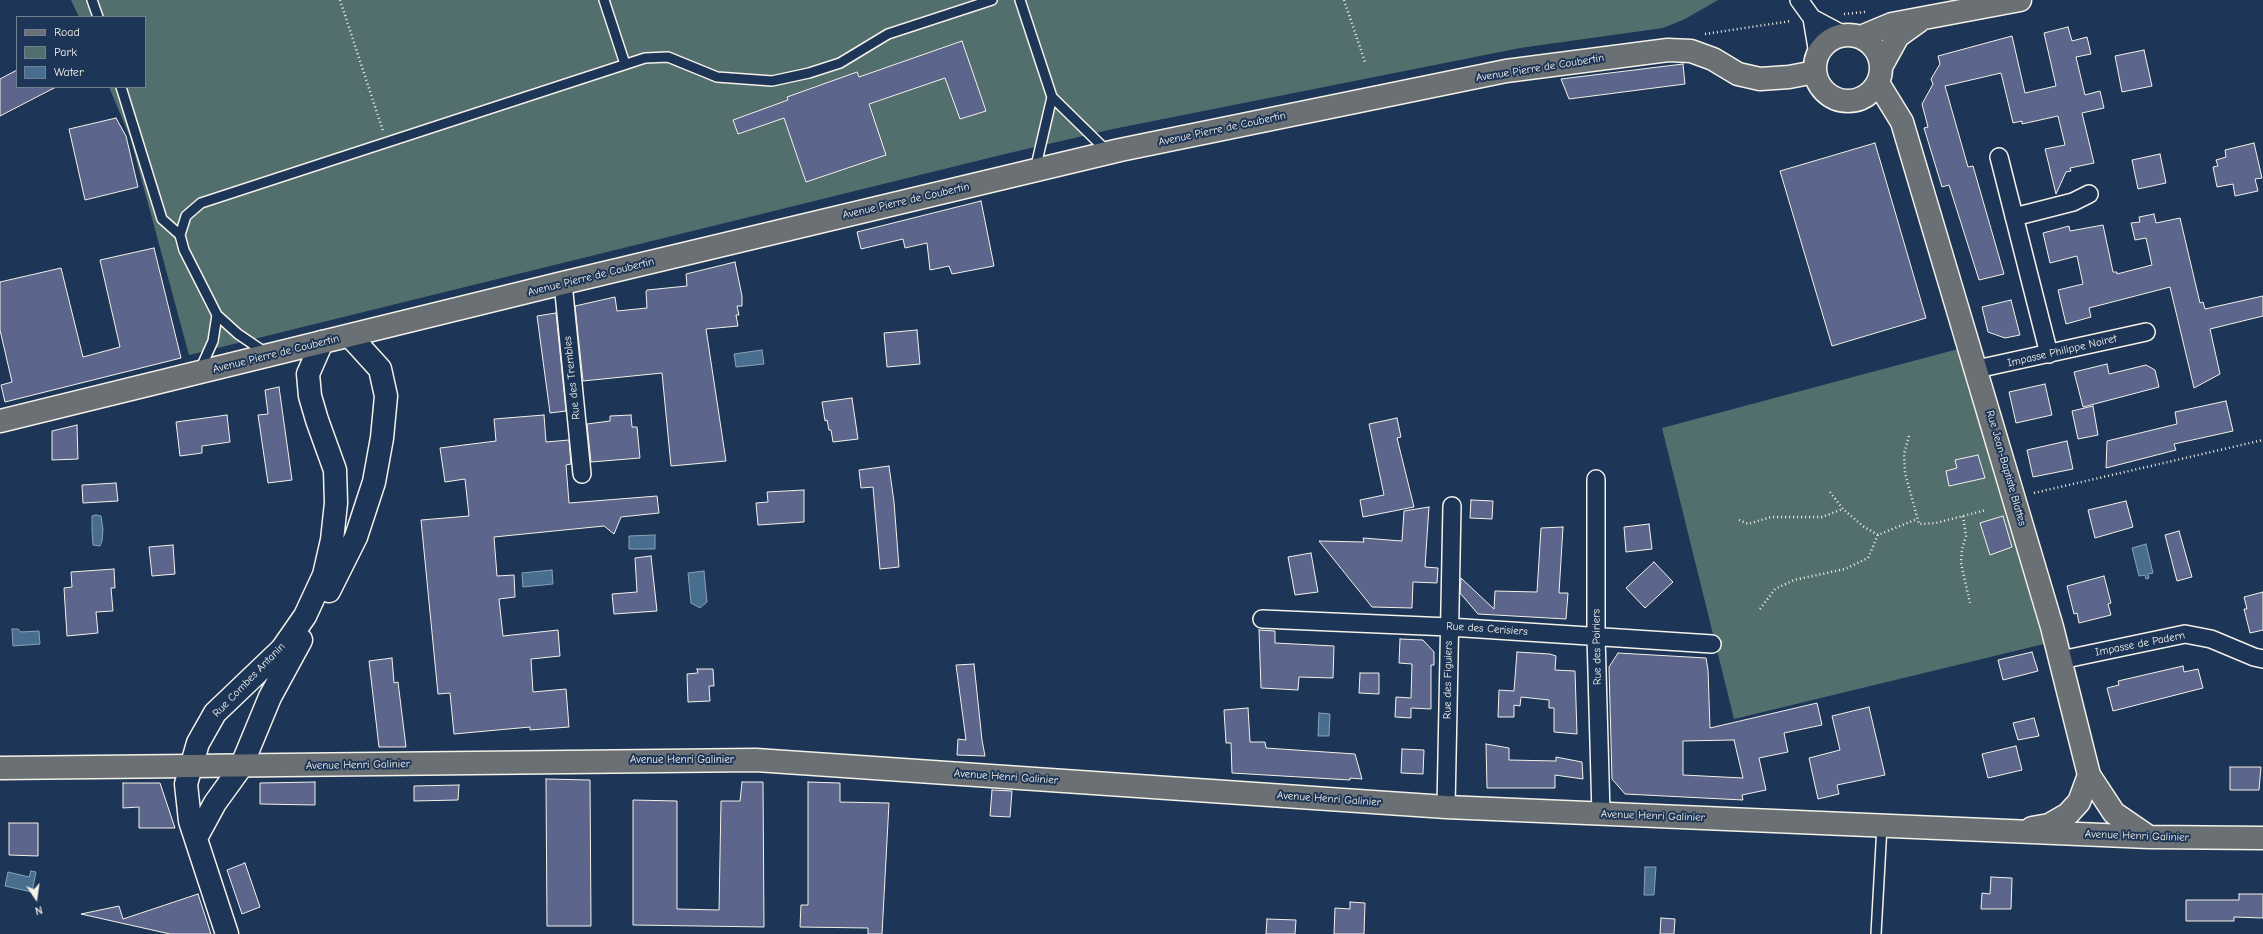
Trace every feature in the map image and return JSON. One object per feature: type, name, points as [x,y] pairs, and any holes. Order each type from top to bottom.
[{"type":"main road","points":[[1925,17],[1898,36],[1880,74],[1863,98],[1842,101],[1824,90],[1817,63],[1824,45],[1833,38],[1853,36],[1892,24],[1925,17],[2020,0]]},
{"type":"main road","points":[[1853,36],[1875,48],[1880,74]]},
{"type":"main road","name":"Avenue Pierre de Coubertin","points":[[0,421],[563,283],[1035,170],[1109,153],[1506,71],[1668,50],[1691,51],[1713,59],[1738,74],[1760,79],[1789,77],[1817,63]]},
{"type":"main road","name":"Rue Jean-Baptiste Blattes","points":[[1880,74],[1902,122],[1978,370],[2061,660],[2089,774],[2114,813],[2149,837]]},
{"type":"main road","name":"Rue Combes Antanin","points":[[196,838],[215,803],[241,767],[270,697],[323,605],[356,536],[374,482],[382,438],[386,396],[380,369],[350,336]]},
{"type":"main road","name":"Rue Combes Antanin","points":[[228,934],[206,873],[190,821],[186,784],[198,743],[215,713],[282,649],[305,616],[324,575],[332,540],[336,503],[334,470],[314,408],[308,374],[322,342]]},
{"type":"main road","name":"Avenue Henri Galinier","points":[[0,768],[190,768],[501,762],[756,760],[1446,807],[2011,832],[2149,837],[2263,838]]},
{"type":"main road","name":"Avenue Henri Galinier","points":[[2011,832],[2049,825],[2068,814],[2079,802],[2089,774]]},
{"type":"street","points":[[1799,0],[1812,18],[1817,63]]},
{"type":"street","points":[[1812,18],[1853,36]]},
{"type":"street","points":[[1999,157],[2049,354]]},
{"type":"street","points":[[2014,216],[2073,202],[2089,194]]},
{"type":"street","name":"Rue des Trembles","points":[[563,283],[582,474]]},
{"type":"street","name":"Impasse Philippe Noiret","points":[[1978,370],[2146,332]]},
{"type":"street","name":"Rue des Poiriers","points":[[1596,479],[1596,636],[1601,814]]},
{"type":"street","name":"Rue des Figuiers","points":[[1446,807],[1452,506]]},
{"type":"street","name":"Rue des Cerisiers","points":[[1262,620],[1449,627],[1712,644]]},
{"type":"street","name":"Impasse de Padern","points":[[2061,660],[2185,634],[2211,639],[2254,657],[2263,659]]},
{"type":"lane","points":[[92,0],[98,16]]},
{"type":"lane","points":[[604,0],[625,64]]},
{"type":"lane","points":[[268,355],[238,334],[217,315],[184,250],[180,235],[186,216],[201,203],[645,58],[668,57],[716,77],[772,81],[809,73],[840,63],[888,34],[992,0]]},
{"type":"lane","points":[[1020,0],[1052,97],[1109,153]]},
{"type":"lane","points":[[121,88],[162,219],[180,235]]},
{"type":"lane","points":[[1035,170],[1052,97]]},
{"type":"lane","points":[[199,372],[213,341],[217,315]]},
{"type":"lane","points":[[1876,934],[1882,826]]},
{"type":"path","points":[[340,0],[386,142]]},
{"type":"path","points":[[1344,0],[1365,62]]},
{"type":"path","points":[[1702,35],[1812,18],[1869,12]]},
{"type":"path","points":[[1909,436],[1904,454],[1905,473],[1919,524],[1930,524],[1986,510]]},
{"type":"path","points":[[2015,498],[2263,440]]},
{"type":"path","points":[[1830,492],[1843,509],[1864,527],[1878,535]]},
{"type":"path","points":[[1739,520],[1748,524],[1771,517],[1822,517],[1843,509]]},
{"type":"path","points":[[1963,516],[1966,536],[1960,564],[1970,603]]},
{"type":"path","points":[[1760,609],[1775,589],[1794,580],[1845,569],[1868,558],[1878,535],[1917,519]]},
{"type":"green space","points":[[71,0],[1718,0],[1685,19],[1663,28],[1520,48],[1113,129],[1005,154],[189,355],[130,137],[109,88],[146,88],[146,16],[79,16]]},
{"type":"green space","points":[[1958,349],[2044,644],[1734,719],[1662,428]]},
{"type":"water","points":[[762,350],[764,364],[736,367],[734,354]]},
{"type":"water","points":[[92,516],[101,516],[103,530],[100,546],[93,545]]},
{"type":"water","points":[[655,535],[655,549],[629,549],[629,536]]},
{"type":"water","points":[[2146,544],[2153,573],[2148,574],[2149,578],[2146,579],[2145,575],[2139,576],[2132,548]]},
{"type":"water","points":[[552,570],[553,584],[523,587],[522,573]]},
{"type":"water","points":[[704,571],[707,602],[700,608],[691,603],[688,573]]},
{"type":"water","points":[[12,629],[18,629],[21,632],[39,631],[40,644],[13,646]]},
{"type":"water","points":[[1319,713],[1330,714],[1329,736],[1318,736]]},
{"type":"water","points":[[1645,867],[1656,867],[1654,895],[1644,895]]},
{"type":"water","points":[[31,871],[36,872],[32,892],[5,886],[8,872],[29,877]]},
{"type":"building","points":[[2068,27],[2072,41],[2087,37],[2091,54],[2076,57],[2085,95],[2100,91],[2104,108],[2082,113],[2094,163],[2070,168],[2071,171],[2066,172],[2056,194],[2045,149],[2065,145],[2058,116],[2022,124],[2022,121],[2013,123],[2001,73],[1945,86],[1968,167],[1973,166],[2004,274],[1979,280],[1949,185],[1942,187],[1924,128],[1928,127],[1922,104],[1933,84],[1931,79],[1940,64],[1938,56],[2012,36],[2025,93],[2056,86],[2044,33]]},
{"type":"building","points":[[962,41],[986,111],[960,119],[945,78],[869,104],[886,155],[806,182],[784,118],[738,134],[733,120],[788,100],[787,97],[857,72],[859,77]]},
{"type":"building","points":[[2144,50],[2152,86],[2122,92],[2115,56]]},
{"type":"building","points":[[1683,64],[1685,84],[1569,99],[1561,79]]},
{"type":"building","points":[[16,71],[16,88],[54,88],[0,116],[0,79]]},
{"type":"building","points":[[116,118],[126,136],[138,187],[85,200],[69,129]]},
{"type":"building","points":[[1875,143],[1926,318],[1832,346],[1780,171]]},
{"type":"building","points":[[2254,143],[2262,178],[2255,179],[2258,191],[2235,196],[2233,184],[2217,187],[2213,167],[2218,166],[2216,160],[2226,157],[2225,150]]},
{"type":"building","points":[[2160,154],[2166,183],[2138,189],[2132,160]]},
{"type":"building","points":[[981,201],[994,266],[952,274],[949,266],[930,270],[927,243],[905,248],[903,239],[861,249],[857,232]]},
{"type":"building","points":[[2154,214],[2156,223],[2180,218],[2200,303],[2203,302],[2205,309],[2263,296],[2263,316],[2210,329],[2220,374],[2194,388],[2170,287],[2089,308],[2091,317],[2066,324],[2058,290],[2083,284],[2077,256],[2050,263],[2043,233],[2069,226],[2070,231],[2103,225],[2113,272],[2117,272],[2117,274],[2152,265],[2146,238],[2135,240],[2131,223],[2140,222],[2139,217]]},
{"type":"building","points":[[154,248],[181,358],[5,402],[1,385],[12,382],[0,330],[0,282],[61,268],[83,357],[120,347],[100,260]]},
{"type":"building","points":[[735,262],[742,296],[742,306],[737,306],[739,315],[736,315],[738,326],[706,329],[726,461],[671,466],[662,373],[583,381],[575,306],[615,297],[617,311],[647,308],[647,290],[687,286],[686,274]]},
{"type":"building","points":[[2011,300],[2020,335],[2005,338],[1988,332],[1982,307]]},
{"type":"building","points":[[556,313],[566,411],[550,413],[537,316]]},
{"type":"building","points":[[917,330],[920,364],[887,367],[884,333]]},
{"type":"building","points":[[2107,364],[2109,374],[2146,365],[2155,370],[2159,387],[2083,407],[2074,372]]},
{"type":"building","points":[[2045,384],[2052,415],[2016,423],[2009,392]]},
{"type":"building","points":[[279,387],[292,480],[268,483],[258,415],[268,414],[265,390]]},
{"type":"building","points":[[852,398],[858,439],[833,442],[831,430],[829,430],[827,420],[825,421],[822,402]]},
{"type":"building","points":[[2226,401],[2233,431],[2174,444],[2176,450],[2106,468],[2107,441],[2177,424],[2175,412]]},
{"type":"building","points":[[2093,406],[2098,435],[2078,439],[2072,411]]},
{"type":"building","points":[[227,415],[230,442],[202,446],[202,453],[180,456],[176,422]]},
{"type":"building","points":[[544,415],[546,442],[569,440],[571,464],[566,465],[569,503],[657,496],[659,513],[621,517],[614,534],[604,526],[494,537],[497,576],[514,575],[515,597],[499,599],[503,636],[558,630],[560,656],[531,659],[533,692],[566,689],[569,727],[530,730],[530,727],[454,734],[450,693],[438,694],[421,520],[469,516],[465,479],[445,482],[440,448],[496,441],[494,419]]},
{"type":"building","points":[[631,415],[632,427],[637,427],[640,458],[591,462],[587,424],[610,421],[610,416]]},
{"type":"building","points":[[1397,418],[1401,437],[1397,438],[1414,507],[1363,517],[1360,500],[1384,495],[1369,424]]},
{"type":"building","points":[[77,425],[78,459],[52,460],[52,431]]},
{"type":"building","points":[[2067,441],[2073,469],[2033,477],[2027,450]]},
{"type":"building","points":[[1978,455],[1985,478],[1949,486],[1946,471],[1957,468],[1955,460]]},
{"type":"building","points":[[889,466],[894,502],[899,567],[880,569],[873,487],[861,488],[859,470]]},
{"type":"building","points":[[116,483],[118,501],[83,503],[82,485]]},
{"type":"building","points":[[804,490],[804,522],[758,525],[756,503],[768,502],[767,492]]},
{"type":"building","points":[[1471,500],[1493,501],[1492,519],[1470,518]]},
{"type":"building","points":[[2126,501],[2133,527],[2095,538],[2088,510]]},
{"type":"building","points":[[1429,507],[1425,567],[1438,568],[1437,583],[1413,582],[1412,608],[1372,607],[1319,541],[1364,542],[1363,538],[1402,541],[1404,511]]},
{"type":"building","points":[[2003,516],[2012,547],[1990,555],[1980,523]]},
{"type":"building","points":[[1649,524],[1652,549],[1626,552],[1624,527]]},
{"type":"building","points":[[1563,527],[1559,593],[1568,593],[1566,619],[1478,614],[1460,593],[1461,578],[1494,609],[1495,591],[1537,592],[1541,528]]},
{"type":"building","points":[[2179,531],[2192,577],[2177,581],[2165,535]]},
{"type":"building","points":[[173,545],[175,574],[152,576],[149,547]]},
{"type":"building","points":[[1311,553],[1318,592],[1295,595],[1288,557]]},
{"type":"building","points":[[651,556],[657,611],[614,614],[612,594],[637,592],[635,558]]},
{"type":"building","points":[[1654,562],[1673,582],[1645,608],[1626,588]]},
{"type":"building","points":[[114,569],[115,588],[111,588],[113,611],[96,612],[98,633],[67,636],[64,588],[72,587],[71,572]]},
{"type":"building","points":[[2104,576],[2111,603],[2108,604],[2111,615],[2079,623],[2077,613],[2074,614],[2067,586]]},
{"type":"building","points":[[2263,592],[2263,630],[2250,633],[2244,609],[2247,609],[2244,597]]},
{"type":"building","points":[[1259,630],[1275,631],[1275,643],[1334,646],[1333,678],[1299,677],[1298,690],[1261,688]]},
{"type":"building","points":[[1400,639],[1423,640],[1434,652],[1434,665],[1431,665],[1431,709],[1411,708],[1411,718],[1395,717],[1396,697],[1411,698],[1412,664],[1399,663]]},
{"type":"building","points":[[1517,652],[1550,654],[1556,656],[1555,670],[1575,671],[1577,734],[1554,732],[1554,708],[1549,708],[1549,700],[1521,697],[1520,706],[1514,705],[1514,717],[1498,717],[1499,690],[1514,691]]},
{"type":"building","points":[[2032,652],[2038,671],[2003,680],[1998,660]]},
{"type":"building","points":[[1618,653],[1706,658],[1708,670],[1710,728],[1817,703],[1822,725],[1784,733],[1788,752],[1759,758],[1766,790],[1742,795],[1743,800],[1625,794],[1612,779],[1609,667]],"holes":[[[1734,740],[1743,778],[1683,775],[1683,741]]]},
{"type":"building","points":[[392,658],[394,683],[398,682],[406,747],[379,747],[369,661]]},
{"type":"building","points":[[974,664],[985,756],[957,755],[958,739],[966,740],[956,665]]},
{"type":"building","points":[[2183,666],[2184,672],[2198,669],[2203,688],[2113,711],[2107,688],[2119,685],[2118,681]]},
{"type":"building","points":[[697,669],[713,669],[714,686],[709,686],[710,701],[688,702],[687,674],[698,673]]},
{"type":"building","points":[[1360,673],[1379,673],[1379,694],[1359,693]]},
{"type":"building","points":[[1869,707],[1885,775],[1837,785],[1839,794],[1818,799],[1809,758],[1840,750],[1832,716]]},
{"type":"building","points":[[1248,708],[1250,742],[1265,742],[1266,748],[1355,754],[1362,779],[1350,778],[1350,780],[1232,773],[1231,743],[1226,743],[1224,710]]},
{"type":"building","points":[[2034,718],[2039,736],[2018,740],[2013,723]]},
{"type":"building","points":[[1486,744],[1509,748],[1509,760],[1556,761],[1556,757],[1582,762],[1583,779],[1555,775],[1555,788],[1487,788]]},
{"type":"building","points":[[2016,746],[2022,770],[1988,778],[1982,754]]},
{"type":"building","points":[[1402,749],[1424,750],[1423,774],[1401,773]]},
{"type":"building","points":[[2230,767],[2261,767],[2259,790],[2230,790]]},
{"type":"building","points":[[546,779],[590,780],[591,926],[547,926]]},
{"type":"building","points":[[315,782],[315,805],[260,804],[260,783]]},
{"type":"building","points":[[742,782],[763,782],[764,927],[633,925],[633,800],[677,801],[677,909],[719,910],[721,801],[740,801]]},
{"type":"building","points":[[808,782],[840,783],[840,802],[889,803],[882,934],[868,934],[868,928],[800,927],[801,905],[808,905]]},
{"type":"building","points":[[123,783],[160,783],[175,828],[139,828],[139,807],[123,808]]},
{"type":"building","points":[[459,785],[458,800],[414,801],[414,786]]},
{"type":"building","points":[[992,790],[1012,791],[1010,817],[990,816]]},
{"type":"building","points":[[9,823],[38,823],[38,856],[9,855]]},
{"type":"building","points":[[245,863],[260,907],[242,914],[227,870]]},
{"type":"building","points":[[1991,877],[2012,878],[2011,909],[1981,909],[1982,893],[1990,894]]},
{"type":"building","points":[[198,894],[211,934],[170,934],[81,914],[119,906],[123,919]]},
{"type":"building","points":[[2239,894],[2263,894],[2263,918],[2234,917],[2234,921],[2186,921],[2186,900],[2239,900]]},
{"type":"building","points":[[1350,902],[1365,903],[1364,934],[1334,934],[1335,908],[1350,909]]},
{"type":"building","points":[[1661,918],[1675,919],[1674,934],[1660,934]]},
{"type":"building","points":[[1267,919],[1296,920],[1295,934],[1266,934]]}]
